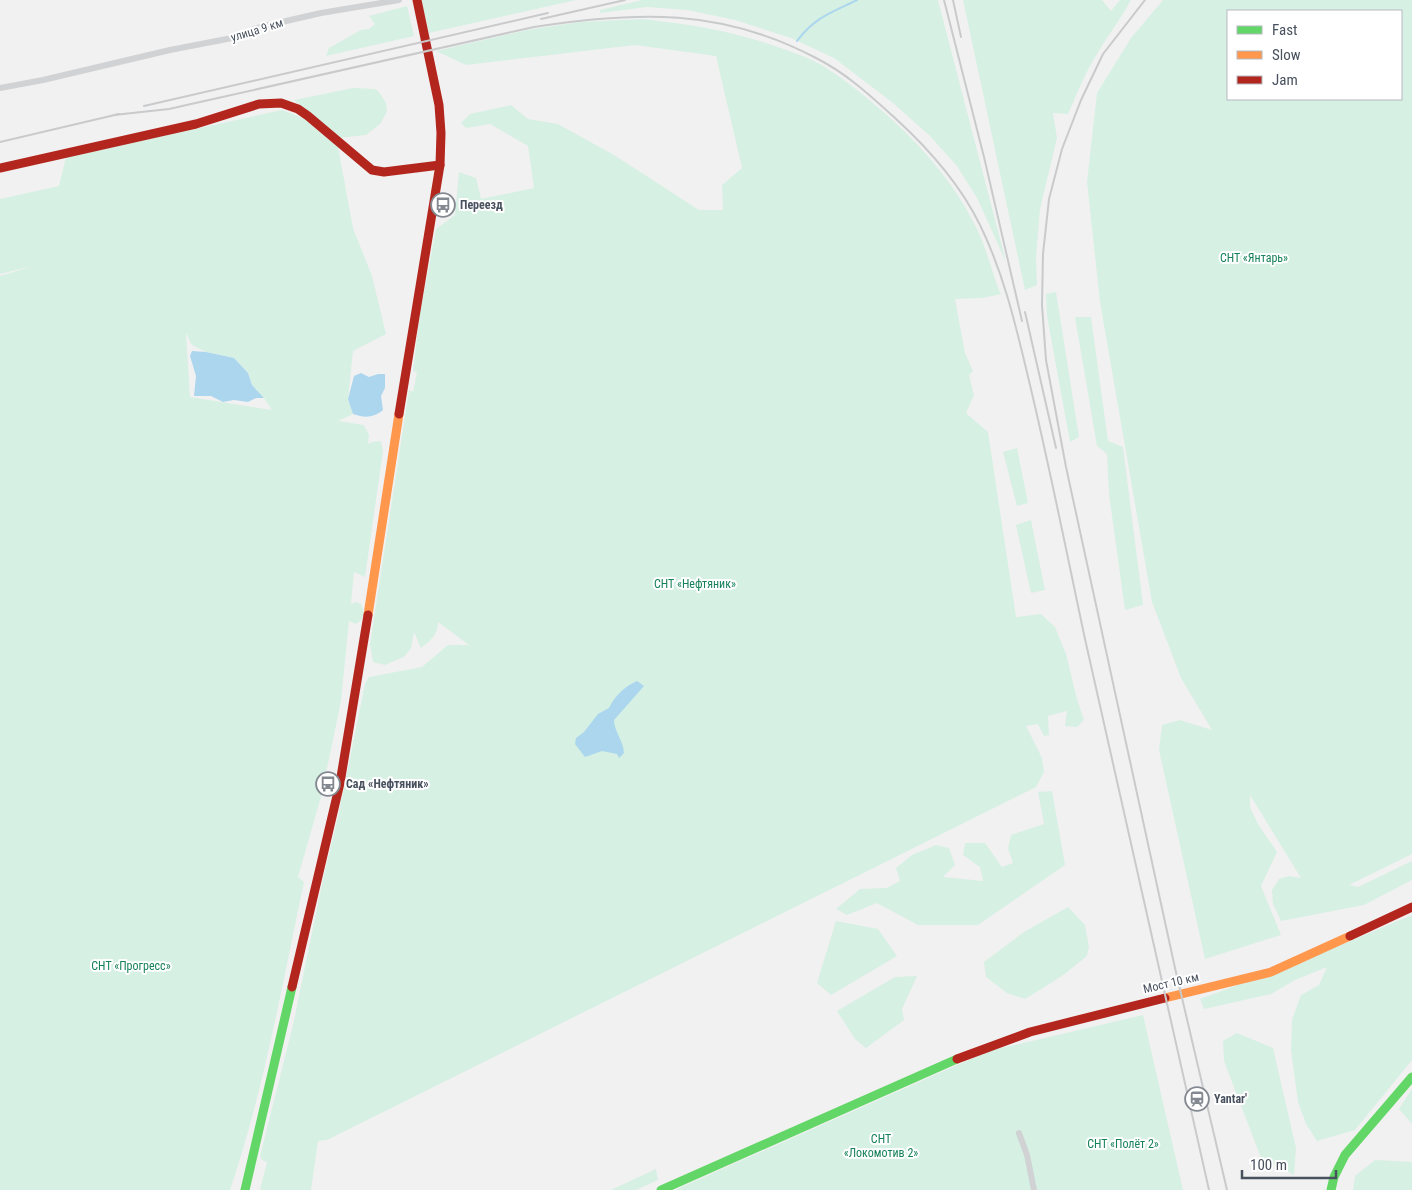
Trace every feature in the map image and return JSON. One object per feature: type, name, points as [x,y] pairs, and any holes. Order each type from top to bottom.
[{"type":"street","name":"улица 9 км","points":[[0,88],[232,38],[260,27],[321,13],[399,0]]},
{"type":"street","points":[[245,1190],[340,782],[360,669],[403,385],[440,165],[441,119],[417,0]]},
{"type":"street","points":[[0,168],[196,124],[259,104],[281,103],[298,109],[308,116],[372,170],[384,172],[440,165]]},
{"type":"street","name":"Мост 10 км","points":[[661,1190],[972,1052],[1030,1032],[1272,972],[1412,907]]},
{"type":"street","points":[[1330,1190],[1345,1155],[1412,1077]]},
{"type":"street","points":[[1019,1133],[1027,1155],[1034,1190]]},
{"type":"green space","points":[[421,0],[576,0],[429,33]]},
{"type":"green space","points":[[642,0],[938,0],[1006,262],[977,198],[957,166],[930,136],[893,103],[834,58],[791,38],[735,20],[687,10],[647,7],[600,13],[600,10]]},
{"type":"green space","points":[[963,0],[1102,0],[1111,11],[1120,0],[1131,0],[1093,61],[1068,114],[1053,113],[1057,138],[1040,209],[1036,257],[1037,285],[1025,290]]},
{"type":"green space","name":"СНТ «Янтарь»","points":[[1163,0],[1412,0],[1412,854],[1349,885],[1358,887],[1412,861],[1412,880],[1364,905],[1281,921],[1273,904],[1272,890],[1279,879],[1289,876],[1301,878],[1250,795],[1250,807],[1258,824],[1277,852],[1261,886],[1281,935],[1205,959],[1159,750],[1162,725],[1180,720],[1212,730],[1181,678],[1152,602],[1100,302],[1087,182],[1097,93],[1131,38]]},
{"type":"green space","points":[[407,6],[414,36],[326,56],[329,48],[361,30],[369,29],[375,24],[369,16]]},
{"type":"green space","name":"СНТ «Нефтяник»","points":[[643,19],[735,34],[782,48],[821,65],[862,94],[896,123],[927,155],[955,190],[981,237],[1000,293],[1002,294],[982,298],[955,299],[965,353],[973,371],[969,375],[974,395],[966,413],[988,432],[1016,617],[1041,614],[1055,627],[1066,654],[1084,720],[1077,727],[1065,726],[1067,711],[1048,716],[1049,735],[1044,736],[1038,724],[1026,726],[1042,758],[1044,772],[1036,787],[327,1140],[318,1141],[311,1190],[260,1190],[267,1162],[262,1160],[260,1156],[293,1025],[365,684],[369,677],[422,667],[448,645],[469,645],[438,622],[435,634],[425,645],[421,648],[414,632],[411,648],[404,657],[385,665],[373,662],[370,644],[409,390],[413,392],[417,372],[413,371],[420,314],[436,229],[455,215],[459,172],[476,178],[481,199],[534,188],[528,146],[490,124],[466,128],[461,123],[470,114],[511,105],[528,119],[558,124],[614,155],[699,210],[723,210],[722,185],[742,168],[716,56],[635,45],[466,65],[436,51],[527,30],[580,22]]},
{"type":"green space","points":[[353,88],[375,89],[386,103],[387,111],[381,123],[366,135],[339,138],[294,100]]},
{"type":"green space","name":"СНТ «Прогресс»","points":[[282,110],[303,118],[338,147],[353,228],[372,276],[386,334],[353,351],[348,399],[353,414],[338,421],[364,425],[369,435],[368,444],[381,441],[383,451],[365,577],[354,572],[351,604],[356,602],[361,604],[364,613],[361,620],[356,624],[349,621],[341,701],[322,793],[298,877],[304,882],[280,998],[263,1076],[230,1190],[0,1190],[0,276],[33,266],[0,274],[0,199],[59,186],[66,157]],"holes":[[[186,333],[192,345],[206,352],[234,358],[248,373],[252,385],[272,410],[190,397]]]},
{"type":"green space","points":[[1056,292],[1079,437],[1070,442],[1047,316],[1046,294]]},
{"type":"green space","points":[[1075,317],[1091,317],[1108,441],[1123,447],[1143,605],[1125,610],[1109,494],[1107,454],[1097,446]]},
{"type":"green space","points":[[1017,448],[1028,503],[1017,506],[1003,452]]},
{"type":"green space","points":[[1031,520],[1045,590],[1031,593],[1016,525]]},
{"type":"green space","points":[[1052,791],[1065,865],[978,925],[918,925],[877,903],[847,915],[836,909],[860,889],[887,888],[900,881],[896,868],[912,855],[936,845],[949,848],[955,865],[943,877],[983,881],[980,867],[963,855],[965,843],[985,843],[1002,867],[1013,863],[1008,848],[1011,835],[1044,824],[1038,792]]},
{"type":"green space","points":[[1068,907],[1085,925],[1089,947],[1087,956],[1062,976],[1025,999],[1007,993],[986,977],[984,962],[1024,932]]},
{"type":"green space","points":[[1412,915],[1412,1060],[1355,1130],[1317,1141],[1306,1124],[1298,1102],[1291,1050],[1292,1020],[1301,995],[1319,985],[1327,967],[1295,980],[1271,994],[1204,1009],[1200,999],[1308,959]]},
{"type":"green space","points":[[836,921],[878,929],[897,956],[831,995],[817,983]]},
{"type":"green space","points":[[917,976],[902,1009],[904,1020],[866,1048],[855,1039],[837,1011],[895,977]]},
{"type":"green space","name":"СНТ «Локомотив 2»","points":[[1143,1015],[1183,1190],[675,1190],[989,1051]]},
{"type":"green space","points":[[1237,1033],[1273,1048],[1296,1148],[1294,1175],[1261,1158],[1224,1061],[1223,1041]]},
{"type":"green space","points":[[1412,1089],[1412,1124],[1399,1109]]},
{"type":"green space","points":[[1375,1160],[1412,1162],[1412,1190],[1353,1190],[1355,1176]]},
{"type":"green space","points":[[656,1169],[658,1180],[636,1190],[611,1190]]},
{"type":"water","points":[[192,351],[234,358],[248,373],[252,385],[264,398],[256,398],[248,402],[234,400],[223,402],[211,396],[194,396],[196,376],[190,356]]},
{"type":"water","points":[[361,373],[369,377],[385,374],[385,388],[381,396],[383,410],[372,416],[365,417],[353,414],[348,399],[354,376]]},
{"type":"water","points":[[637,681],[644,686],[614,720],[624,753],[619,758],[617,754],[602,751],[585,757],[575,744],[576,738],[584,732],[598,714],[609,708],[620,692]]},
{"type":"waterway","points":[[797,41],[817,21],[857,0]]},
{"type":"railway","points":[[541,19],[625,0]]},
{"type":"railway","points":[[944,0],[984,157],[1022,321]]},
{"type":"railway","points":[[953,0],[961,37]]},
{"type":"railway","points":[[1145,0],[1103,54],[1081,100],[1062,149],[1049,199],[1043,254],[1042,305],[1046,360],[1066,467],[1175,968],[1227,1190]]},
{"type":"railway","points":[[144,106],[548,13]]},
{"type":"railway","points":[[114,115],[169,109],[534,27],[608,18],[643,17],[678,18],[712,22],[747,30],[781,42],[816,58],[838,71],[867,93],[908,130],[943,168],[972,210],[989,244],[1010,304],[1044,448],[1209,1190]]},
{"type":"railway","points":[[0,142],[119,114]]},
{"type":"railway","points":[[1025,312],[1056,448]]},
{"type":"traffic: fast","points":[[245,1190],[292,987]]},
{"type":"traffic: fast","points":[[661,1190],[957,1059]]},
{"type":"traffic: fast","points":[[1331,1190],[1334,1177],[1345,1155],[1412,1077]]},
{"type":"traffic: slow","points":[[368,615],[399,414]]},
{"type":"traffic: slow","points":[[1165,998],[1271,972],[1350,936]]},
{"type":"traffic: jam","points":[[399,414],[440,165],[441,133],[439,105],[417,0]]},
{"type":"traffic: jam","points":[[0,168],[196,124],[259,104],[281,103],[298,109],[308,116],[372,170],[384,172],[440,165]]},
{"type":"traffic: jam","points":[[292,987],[340,783],[368,615]]},
{"type":"traffic: jam","points":[[1350,936],[1412,907]]},
{"type":"traffic: jam","points":[[957,1059],[1030,1032],[1165,998]]},
{"type":"place","name":"Переезд","points":[[443,205]]},
{"type":"place","name":"Сад «Нефтяник»","points":[[328,784]]},
{"type":"place","name":"Yantar'","points":[[1197,1099]]},
{"type":"park label","name":"СНТ «Полёт 2»","points":[[1123,1144]]}]
